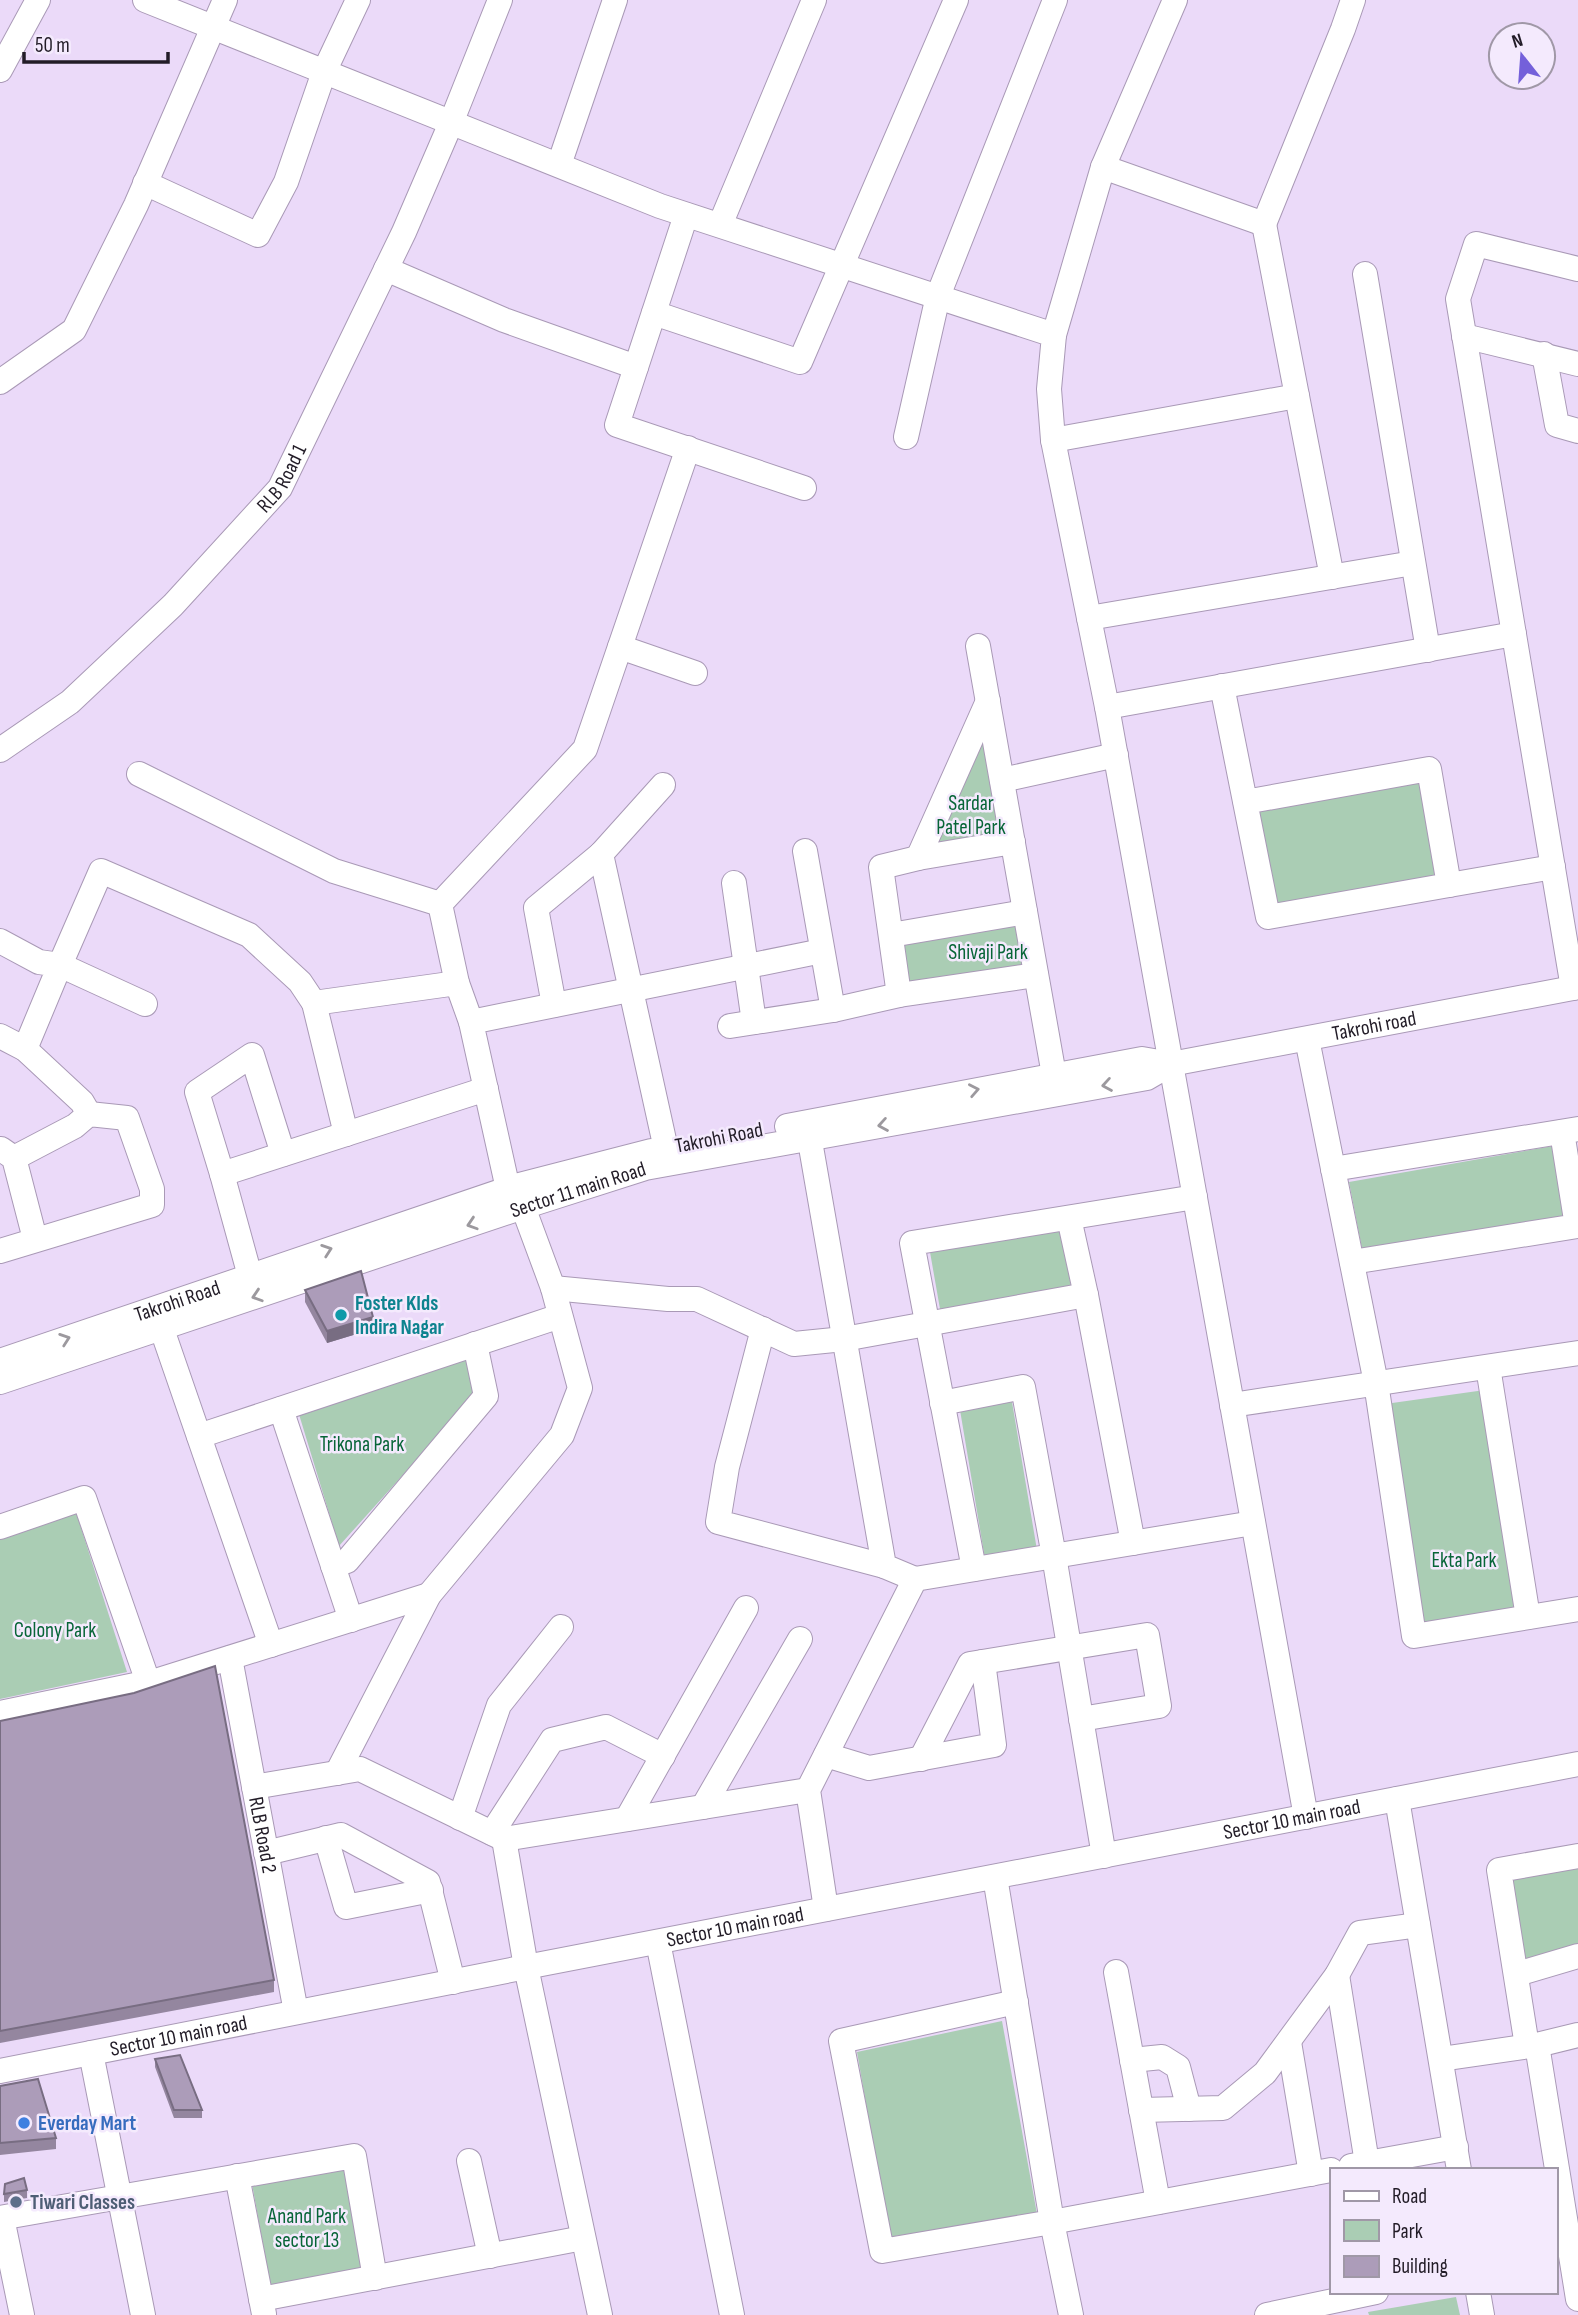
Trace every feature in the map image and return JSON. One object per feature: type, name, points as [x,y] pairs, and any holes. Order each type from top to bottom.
[{"type":"street","points":[[0,70],[38,0]]},
{"type":"street","points":[[145,0],[686,215],[1054,334]]},
{"type":"street","points":[[0,382],[74,330],[145,183],[225,0]]},
{"type":"street","points":[[145,183],[258,235],[286,182],[324,72],[358,0]]},
{"type":"street","name":"RLB Road 1","points":[[0,750],[70,702],[173,605],[280,488],[404,232],[500,0]]},
{"type":"street","points":[[559,166],[615,0]]},
{"type":"street","points":[[720,225],[814,0]]},
{"type":"street","points":[[654,313],[800,362],[956,0]]},
{"type":"street","points":[[905,437],[938,296],[1055,0]]},
{"type":"street","points":[[1175,0],[1103,167],[1054,334],[1049,389],[1053,440],[1116,755],[1306,1817]]},
{"type":"street","points":[[1332,576],[1264,224],[1343,29],[1350,1]]},
{"type":"street","points":[[1103,167],[1264,224]]},
{"type":"street","points":[[686,215],[617,425],[804,488]]},
{"type":"street","points":[[1576,988],[1553,867],[1458,299],[1476,244],[1578,269]]},
{"type":"street","points":[[386,269],[504,320],[636,367]]},
{"type":"street","points":[[1365,274],[1428,650]]},
{"type":"street","points":[[1464,336],[1578,363]]},
{"type":"street","points":[[1544,354],[1557,425],[1578,431]]},
{"type":"street","points":[[1053,440],[1297,397]]},
{"type":"street","points":[[440,904],[585,749],[688,448]]},
{"type":"street","points":[[1089,618],[1413,563]]},
{"type":"street","points":[[1107,707],[1514,634]]},
{"type":"street","points":[[978,646],[1054,1075]]},
{"type":"street","points":[[620,647],[695,673]]},
{"type":"street","points":[[1222,686],[1268,917],[1553,867]]},
{"type":"street","points":[[918,858],[988,701]]},
{"type":"street","points":[[1002,780],[1116,755]]},
{"type":"street","points":[[1245,802],[1429,769],[1449,885]]},
{"type":"street","points":[[139,774],[334,872],[440,904]]},
{"type":"street","points":[[554,1005],[536,908],[601,854],[663,785]]},
{"type":"street","points":[[899,995],[881,867],[1013,842]]},
{"type":"street","points":[[804,851],[833,1010]]},
{"type":"street","points":[[601,854],[666,1149]]},
{"type":"street","points":[[25,1049],[101,872],[249,935],[300,982],[314,1003],[346,1134]]},
{"type":"street","points":[[734,883],[745,966],[742,1024],[833,1010],[899,995],[1036,975]]},
{"type":"street","points":[[337,1773],[429,1595],[562,1435],[580,1388],[553,1288],[516,1198],[486,1089],[471,1021],[457,983],[440,904]]},
{"type":"street","points":[[891,935],[1025,912]]},
{"type":"street","points":[[0,941],[39,962],[60,965],[145,1004]]},
{"type":"street","points":[[471,1021],[822,951]]},
{"type":"street","points":[[314,1003],[457,983]]},
{"type":"street","name":"Takrohi road","points":[[1171,1064],[1576,988]]},
{"type":"street","points":[[0,1036],[25,1049],[82,1102],[89,1114]]},
{"type":"street","points":[[1307,1039],[1376,1383],[1414,1636],[1578,1609]]},
{"type":"street","points":[[250,1276],[197,1092],[252,1055],[283,1154]]},
{"type":"street","name":"Takrohi Road","points":[[0,1361],[158,1318],[250,1276],[516,1198],[628,1156],[808,1130],[1054,1075],[1142,1059],[1171,1064]]},
{"type":"street","name":"Sector 11 main Road","points":[[0,1382],[158,1318],[516,1198],[808,1130],[1147,1078],[1171,1064]]},
{"type":"street","points":[[222,1174],[486,1089]]},
{"type":"street","points":[[0,1251],[152,1205],[152,1189],[127,1118],[89,1114],[75,1126],[7,1153],[35,1239]]},
{"type":"street","points":[[808,1130],[884,1566]]},
{"type":"street","points":[[1333,1170],[1570,1130],[1577,1226],[1352,1262]]},
{"type":"street","points":[[974,1569],[912,1243],[1195,1197]]},
{"type":"street","points":[[1069,1218],[1133,1543]]},
{"type":"street","points":[[553,1288],[668,1299],[697,1299],[794,1344],[844,1339],[1086,1295]]},
{"type":"street","points":[[199,1436],[560,1316]]},
{"type":"street","points":[[158,1318],[271,1645]]},
{"type":"street","points":[[763,1329],[727,1467],[718,1522],[884,1566],[915,1579],[1253,1523]]},
{"type":"street","points":[[333,1566],[346,1560],[486,1396],[475,1344]]},
{"type":"street","points":[[1232,1405],[1578,1353]]},
{"type":"street","points":[[1488,1367],[1528,1617]]},
{"type":"street","points":[[942,1403],[1023,1387],[1104,1856]]},
{"type":"street","points":[[281,1409],[351,1620]]},
{"type":"street","points":[[0,1527],[84,1498],[148,1682]]},
{"type":"street","points":[[826,1909],[808,1790],[915,1579]]},
{"type":"street","points":[[0,1713],[148,1682],[429,1595]]},
{"type":"street","points":[[627,1819],[746,1608]]},
{"type":"street","points":[[460,1818],[499,1704],[561,1627]]},
{"type":"street","points":[[921,1759],[970,1664],[1147,1635],[1159,1706],[1081,1719]]},
{"type":"street","points":[[703,1807],[800,1639]]},
{"type":"street","name":"RLB Road 2","points":[[230,1658],[296,2012]]},
{"type":"street","points":[[826,1755],[869,1768],[994,1745],[983,1662]]},
{"type":"street","points":[[600,2315],[498,1836],[552,1740],[606,1727],[663,1756]]},
{"type":"street","name":"Sector 10 main road","points":[[0,2071],[1578,1764]]},
{"type":"street","points":[[254,1787],[359,1769],[498,1836],[627,1819],[808,1790]]},
{"type":"street","points":[[1341,2168],[1367,2163],[1457,2158],[1397,1799]]},
{"type":"street","points":[[266,1853],[341,1835],[428,1882],[453,1982]]},
{"type":"street","points":[[327,1838],[346,1907],[431,1890]]},
{"type":"street","points":[[1554,2168],[1500,1870],[1578,1856]]},
{"type":"street","points":[[995,1877],[1052,2222],[1071,2315]]},
{"type":"street","points":[[1142,2110],[1223,2108],[1265,2073],[1337,1975],[1360,1933],[1418,1924]]},
{"type":"street","points":[[658,1942],[732,2315]]},
{"type":"street","points":[[1517,1974],[1578,1956]]},
{"type":"street","points":[[1116,1972],[1158,2202]]},
{"type":"street","points":[[1337,1975],[1367,2163]]},
{"type":"street","points":[[1016,2003],[841,2041],[882,2251],[1325,2171],[1289,2042]]},
{"type":"street","points":[[1441,2059],[1578,2035]]},
{"type":"street","points":[[91,2053],[143,2315]]},
{"type":"street","points":[[1132,2060],[1162,2057],[1178,2067],[1189,2109]]},
{"type":"street","points":[[22,2315],[1,2218],[354,2156],[375,2278]]},
{"type":"street","points":[[469,2161],[490,2256]]},
{"type":"street","points":[[237,2176],[263,2307],[375,2278],[583,2238]]},
{"type":"street","points":[[1557,2183],[1578,2299]]},
{"type":"street","points":[[1267,2315],[1367,2294]]},
{"type":"street","points":[[1478,2294],[1482,2315]]},
{"type":"green space","name":"Sardar Patel Park","points":[[982,723],[1004,838],[925,853]]},
{"type":"green space","points":[[1422,777],[1440,877],[1273,906],[1254,811]]},
{"type":"green space","name":"Shivaji Park","points":[[1017,922],[1024,971],[903,990],[897,943]]},
{"type":"green space","points":[[1553,1146],[1568,1217],[1362,1249],[1349,1182]]},
{"type":"green space","points":[[1062,1230],[1071,1287],[940,1309],[930,1252]]},
{"type":"green space","name":"Trikona Park","points":[[466,1356],[474,1396],[339,1546],[298,1411]]},
{"type":"green space","name":"Ekta Park","points":[[1492,1389],[1529,1613],[1418,1631],[1385,1404]]},
{"type":"green space","points":[[1012,1402],[1037,1550],[985,1559],[960,1410]]},
{"type":"green space","name":"Colony Park","points":[[76,1512],[127,1672],[0,1699],[0,1537]]},
{"type":"green space","points":[[1578,1865],[1578,1953],[1519,1971],[1503,1878]]},
{"type":"green space","points":[[1002,2021],[1037,2214],[889,2237],[857,2052]]},
{"type":"green space","name":"Anand Park sector 13","points":[[344,2167],[363,2272],[271,2289],[252,2184]]},
{"type":"green space","points":[[1456,2297],[1460,2315],[1369,2315],[1368,2312]]},
{"type":"building","name":"Foster KIds Indira Nagar","points":[[361,1271],[373,1317],[327,1331],[305,1290]]},
{"type":"building","points":[[215,1666],[274,1980],[0,2031],[0,1721],[134,1693]]},
{"type":"building","points":[[180,2055],[202,2110],[174,2110],[155,2059]]},
{"type":"building","name":"Everday Mart","points":[[38,2079],[56,2138],[0,2143],[0,2086]]},
{"type":"building","points":[[24,2178],[27,2190],[4,2194],[5,2184]]},
{"type":"place","name":"Foster KIds Indira Nagar","points":[[341,1315]]},
{"type":"place","name":"Everday Mart","points":[[24,2123]]},
{"type":"place","name":"Tiwari Classes","points":[[16,2202]]}]
